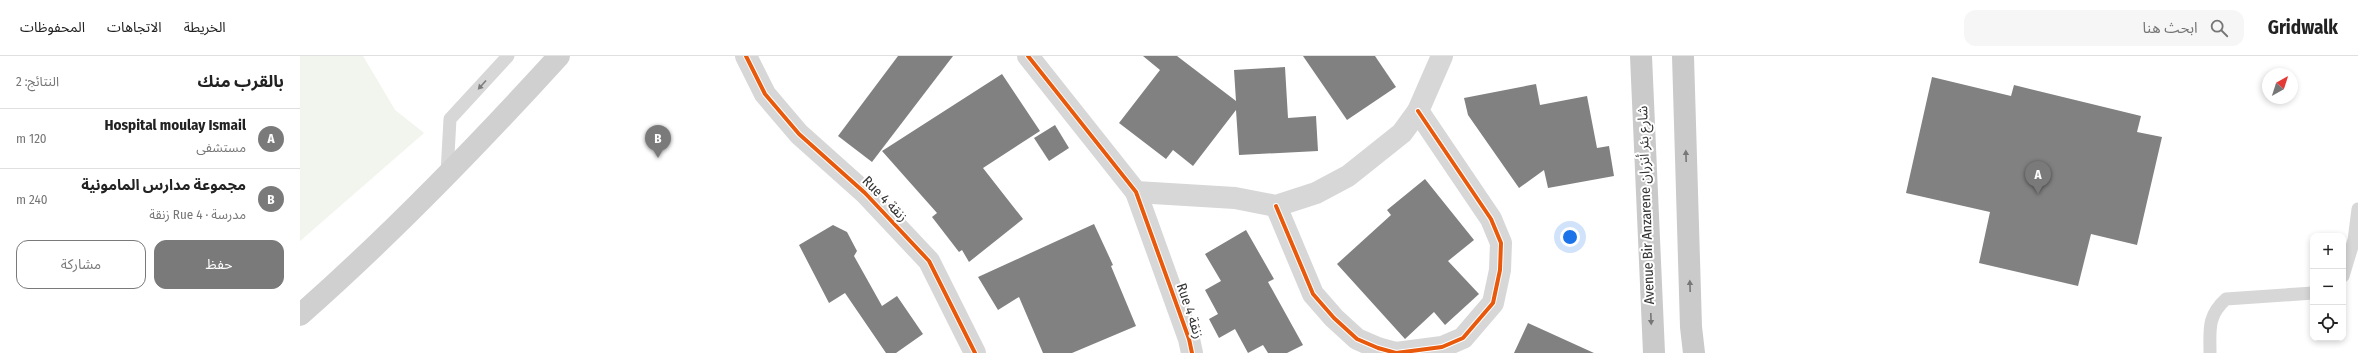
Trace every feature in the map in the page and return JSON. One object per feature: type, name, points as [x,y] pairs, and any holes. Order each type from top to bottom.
[{"type":"main road","points":[[300,315],[353,268],[447,173],[559,56]]},
{"type":"main road","name":"Avenue Bir Anzarene شارع بئر أنزران","points":[[1641,56],[1654,353]]},
{"type":"main road","points":[[1683,56],[1691,327],[1694,353]]},
{"type":"street","name":"Rue 4 زنقة","points":[[746,56],[765,94],[799,134],[865,193],[929,260],[975,353]]},
{"type":"street","name":"Rue 4 زنقة","points":[[1028,56],[1136,192],[1189,339],[1192,353]]},
{"type":"street","points":[[1136,192],[1235,198],[1276,206],[1316,193],[1348,176],[1402,133],[1418,111],[1442,56]]},
{"type":"street","points":[[1276,206],[1313,294],[1334,318],[1357,339],[1378,348],[1396,353],[1442,347],[1464,338],[1493,303],[1500,270],[1501,243],[1491,220],[1418,111]]},
{"type":"lane","points":[[447,173],[450,119],[508,56]]},
{"type":"lane","points":[[2345,269],[2354,240],[2358,209]]},
{"type":"lane","points":[[2210,353],[2210,324],[2216,308],[2226,299],[2310,293]]},
{"type":"shaded area","points":[[300,56],[363,56],[395,110],[424,133],[300,241]]},
{"type":"building","points":[[898,56],[953,56],[872,162],[838,136]]},
{"type":"building","points":[[1143,56],[1177,56],[1236,101],[1234,70],[1285,67],[1288,118],[1316,116],[1318,151],[1239,155],[1236,110],[1193,166],[1173,150],[1166,159],[1119,123],[1160,70]]},
{"type":"building","points":[[1303,56],[1375,56],[1396,87],[1347,120]]},
{"type":"building","points":[[1002,74],[1040,131],[983,168],[1023,219],[969,262],[962,250],[959,252],[932,217],[937,213],[882,151]]},
{"type":"building","points":[[1932,77],[2011,96],[2014,85],[2141,116],[2137,132],[2162,137],[2137,245],[2091,234],[2078,286],[1979,263],[1990,212],[1906,193]]},
{"type":"building","points":[[1536,84],[1540,105],[1587,96],[1597,148],[1609,146],[1614,176],[1548,188],[1544,170],[1519,188],[1468,115],[1464,98]]},
{"type":"building","points":[[1055,125],[1069,148],[1049,161],[1034,138]]},
{"type":"building","points":[[1425,179],[1474,240],[1448,261],[1479,294],[1445,325],[1434,312],[1405,339],[1337,264],[1391,215],[1387,210]]},
{"type":"building","points":[[1094,224],[1113,265],[1111,266],[1136,326],[1072,353],[1043,353],[1019,297],[998,310],[978,277]]},
{"type":"building","points":[[833,225],[847,232],[857,251],[854,256],[882,306],[897,296],[923,334],[896,353],[886,353],[845,293],[829,303],[799,245]]},
{"type":"building","points":[[1246,230],[1274,279],[1268,282],[1303,345],[1287,353],[1268,353],[1263,345],[1248,353],[1235,329],[1219,338],[1209,319],[1218,314],[1205,290],[1221,281],[1205,254]]},
{"type":"building","points":[[1528,323],[1594,353],[1514,353]]},
{"type":"cycle path","points":[[746,56],[765,94],[799,134],[865,193],[929,261],[975,353]]},
{"type":"cycle path","points":[[1028,56],[1136,192],[1189,339],[1192,353]]},
{"type":"cycle path","points":[[1276,206],[1313,294],[1334,318],[1357,339],[1378,348],[1396,353],[1442,347],[1463,338],[1493,303],[1500,270],[1501,243],[1491,219],[1418,111]]},
{"type":"place","name":"مجموعة مدارس المامونية","points":[[658,158]]},
{"type":"place","name":"Hospital moulay Ismail","points":[[2038,194]]}]
